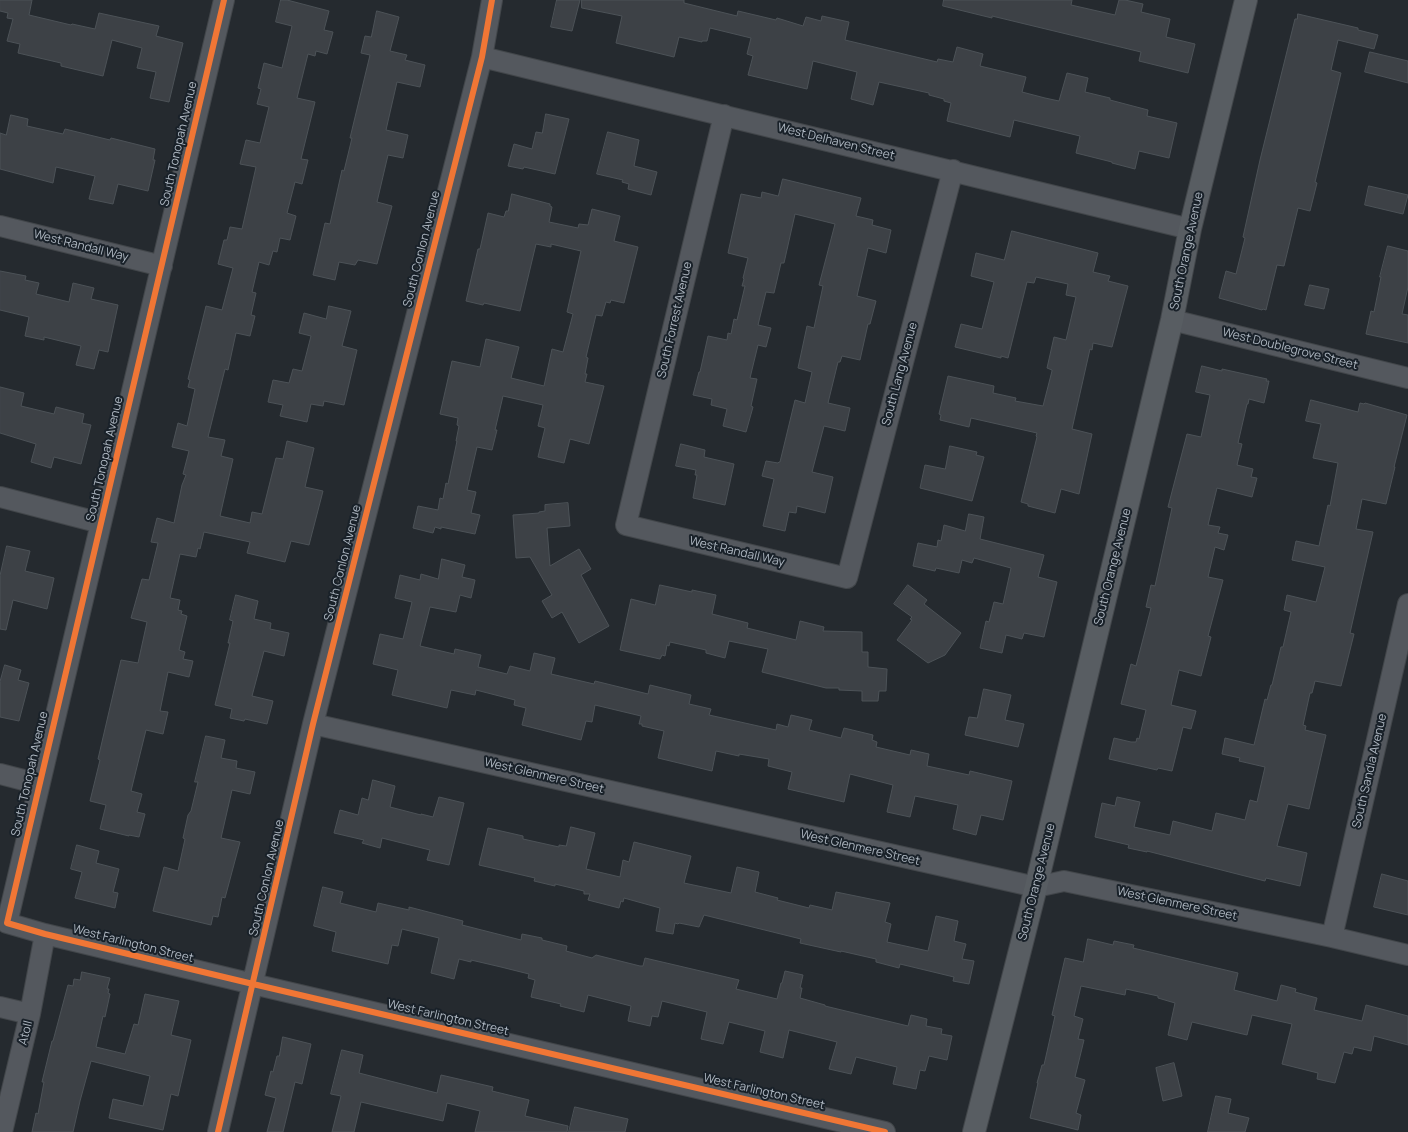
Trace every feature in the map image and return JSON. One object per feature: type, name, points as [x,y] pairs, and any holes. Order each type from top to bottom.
[{"type":"street","name":"South Tonopah Avenue","points":[[6,923],[224,0]]},
{"type":"street","name":"South Conlon Avenue","points":[[218,1132],[313,724],[482,57],[492,0]]},
{"type":"street","name":"South Orange Avenue","points":[[974,1132],[1036,887],[1172,320],[1190,229],[1246,0]]},
{"type":"street","name":"West Delhaven Street","points":[[482,57],[953,170],[1190,229]]},
{"type":"street","name":"South Forrest Avenue","points":[[626,525],[724,115]]},
{"type":"street","name":"South Lang Avenue","points":[[847,578],[953,170]]},
{"type":"street","name":"West Randall Way","points":[[0,226],[162,266]]},
{"type":"street","name":"West Doublegrove Street","points":[[1172,320],[1408,378]]},
{"type":"street","points":[[0,497],[101,523]]},
{"type":"street","name":"West Randall Way","points":[[626,525],[847,578]]},
{"type":"street","name":"South Sandia Avenue","points":[[1332,937],[1408,604]]},
{"type":"street","name":"West Glenmere Street","points":[[313,724],[1036,887],[1064,881],[1332,937],[1408,955]]},
{"type":"street","points":[[0,774],[39,784]]},
{"type":"street","name":"West Farlington Street","points":[[6,923],[44,934],[253,984],[886,1132]]},
{"type":"street","name":"Atoll","points":[[2,1132],[30,1014],[44,934]]},
{"type":"street","points":[[0,1007],[30,1014]]},
{"type":"building","points":[[0,0],[32,0],[29,15],[95,29],[99,13],[159,26],[156,36],[183,43],[169,102],[150,98],[156,72],[137,68],[142,48],[112,40],[103,76],[61,66],[61,63],[18,53],[20,44],[7,41],[13,19],[7,18],[8,13],[0,11]]},
{"type":"building","points":[[281,0],[287,0],[329,11],[324,30],[333,32],[327,54],[316,51],[315,56],[308,54],[297,98],[315,102],[301,159],[308,160],[302,184],[295,182],[287,213],[296,216],[290,240],[280,238],[277,252],[273,251],[269,265],[259,262],[252,292],[256,293],[251,315],[255,316],[250,336],[236,333],[228,370],[225,369],[208,437],[225,440],[221,456],[233,459],[220,516],[250,523],[252,512],[262,514],[276,458],[283,459],[287,441],[314,448],[305,487],[323,491],[309,545],[291,541],[285,562],[247,553],[250,542],[204,532],[200,549],[198,548],[196,557],[180,554],[170,598],[180,600],[178,610],[182,611],[181,614],[187,616],[179,650],[185,652],[183,659],[193,661],[189,677],[168,672],[160,711],[168,712],[163,734],[146,730],[131,791],[142,794],[137,812],[145,814],[139,837],[129,836],[100,829],[106,805],[90,801],[100,760],[98,759],[121,660],[138,663],[147,622],[131,618],[142,579],[149,580],[158,543],[151,542],[157,518],[174,523],[182,485],[186,475],[183,474],[189,451],[172,447],[178,423],[187,426],[195,389],[188,387],[190,380],[188,379],[206,306],[222,310],[233,268],[218,264],[224,240],[227,240],[230,227],[242,229],[256,167],[240,164],[246,140],[260,143],[269,107],[257,104],[261,89],[258,88],[264,63],[282,68],[292,26],[276,22]]},
{"type":"building","points":[[557,0],[580,0],[572,31],[551,27]]},
{"type":"building","points":[[582,0],[684,0],[684,3],[737,16],[738,11],[776,20],[777,18],[803,26],[806,17],[821,21],[822,16],[849,22],[845,40],[937,62],[938,59],[953,62],[957,47],[983,54],[980,66],[1026,77],[1022,92],[1059,101],[1067,73],[1088,78],[1085,92],[1148,110],[1147,116],[1177,123],[1169,158],[1139,151],[1135,169],[1076,153],[1080,136],[1014,120],[1010,137],[947,121],[951,103],[944,101],[944,99],[929,95],[929,93],[879,82],[873,105],[851,99],[857,72],[813,61],[807,89],[748,75],[753,56],[747,54],[751,38],[710,28],[707,41],[702,42],[679,37],[674,57],[616,43],[622,16],[582,8]]},
{"type":"building","points":[[944,0],[1072,0],[1071,5],[1115,15],[1119,0],[1125,0],[1143,4],[1141,12],[1170,19],[1166,37],[1195,44],[1188,73],[1139,61],[1141,52],[992,16],[992,18],[943,6]]},
{"type":"building","points":[[377,11],[399,17],[390,51],[407,55],[405,60],[425,65],[420,87],[397,82],[386,130],[408,135],[403,158],[388,155],[377,202],[392,206],[377,264],[358,260],[355,265],[339,262],[335,280],[313,275],[325,223],[330,224],[342,170],[344,171],[352,138],[350,138],[370,55],[361,53],[365,36],[371,37]]},
{"type":"building","points":[[1298,14],[1358,28],[1358,30],[1378,35],[1374,49],[1338,40],[1331,70],[1341,73],[1315,182],[1317,183],[1310,211],[1298,208],[1284,266],[1277,265],[1266,310],[1262,310],[1219,298],[1226,271],[1236,274],[1245,238],[1243,237],[1260,160],[1295,19],[1297,19]]},
{"type":"building","points":[[1370,52],[1408,61],[1408,83],[1365,72]]},
{"type":"building","points":[[546,114],[569,119],[555,174],[524,167],[523,169],[508,166],[514,144],[532,149],[536,132],[542,133]]},
{"type":"building","points":[[11,115],[28,119],[27,126],[63,134],[65,129],[155,149],[153,160],[155,160],[148,191],[118,184],[113,204],[89,199],[95,176],[56,167],[53,183],[0,169],[0,133],[6,135]]},
{"type":"building","points":[[608,132],[639,140],[634,166],[657,172],[651,195],[628,189],[629,184],[622,182],[623,180],[597,174]]},
{"type":"building","points":[[783,179],[861,198],[856,216],[873,220],[872,225],[891,230],[886,253],[868,248],[857,296],[876,301],[870,324],[868,324],[860,360],[842,356],[840,362],[838,362],[828,403],[850,408],[845,431],[824,426],[812,472],[833,477],[825,513],[797,506],[796,513],[789,512],[785,531],[763,526],[774,479],[762,476],[766,461],[780,462],[795,400],[805,403],[812,372],[798,368],[807,326],[814,328],[823,286],[819,285],[835,224],[795,214],[784,263],[781,263],[774,293],[766,292],[758,325],[771,328],[766,347],[758,345],[750,378],[757,379],[751,406],[753,407],[746,432],[723,426],[727,409],[711,405],[712,399],[693,395],[708,336],[727,340],[728,333],[731,334],[734,319],[737,320],[745,286],[742,286],[748,258],[728,253],[741,194],[761,198],[762,192],[778,196]]},
{"type":"building","points":[[1369,186],[1408,195],[1403,214],[1365,205]]},
{"type":"building","points":[[512,194],[550,204],[552,207],[549,222],[578,228],[579,224],[588,225],[592,209],[620,216],[614,241],[638,247],[624,303],[611,300],[610,303],[606,302],[602,316],[596,315],[586,357],[588,358],[585,382],[604,386],[589,444],[570,439],[564,463],[538,457],[545,428],[538,426],[543,405],[503,396],[492,450],[477,447],[467,490],[476,492],[471,513],[480,515],[475,534],[441,527],[441,529],[435,527],[433,533],[413,528],[418,506],[438,510],[440,498],[443,499],[446,483],[448,484],[459,426],[457,425],[458,418],[440,414],[452,361],[480,367],[486,339],[519,347],[511,378],[544,386],[552,349],[563,352],[573,314],[567,312],[581,251],[551,244],[551,247],[536,244],[520,311],[484,303],[483,305],[466,301],[488,213],[504,217],[506,211],[508,211]]},
{"type":"building","points":[[1012,231],[1098,253],[1093,272],[1110,276],[1108,281],[1128,286],[1112,347],[1093,343],[1092,350],[1090,349],[1072,429],[1092,434],[1079,494],[1061,489],[1055,513],[1028,506],[1028,504],[1021,502],[1037,433],[971,418],[969,427],[940,420],[941,415],[939,414],[948,376],[994,386],[993,393],[1016,398],[1015,401],[1043,406],[1052,371],[1047,368],[1054,337],[1066,340],[1076,297],[1066,295],[1068,284],[1036,277],[1034,283],[1027,282],[1008,358],[1001,356],[1001,358],[955,347],[961,324],[982,329],[994,282],[971,276],[976,253],[1004,260]]},
{"type":"building","points":[[1388,246],[1408,251],[1408,287],[1402,314],[1408,315],[1408,343],[1366,334],[1371,311],[1374,312],[1380,277]]},
{"type":"building","points":[[0,271],[26,276],[25,280],[39,283],[36,294],[69,302],[73,283],[94,288],[91,299],[118,305],[108,352],[99,350],[94,369],[76,365],[81,346],[44,337],[44,340],[25,336],[29,317],[0,310]]},
{"type":"building","points":[[1310,285],[1329,289],[1324,309],[1305,305]]},
{"type":"building","points":[[329,306],[351,311],[342,346],[357,350],[344,405],[324,401],[323,406],[311,404],[307,422],[280,416],[283,405],[268,402],[273,380],[289,383],[293,369],[302,371],[311,336],[299,333],[304,313],[326,319]]},
{"type":"building","points":[[1202,366],[1267,379],[1266,381],[1269,381],[1264,403],[1249,399],[1238,443],[1242,444],[1237,465],[1253,469],[1251,477],[1257,478],[1252,497],[1217,488],[1208,525],[1220,527],[1218,533],[1228,535],[1224,550],[1215,547],[1208,577],[1223,580],[1208,636],[1211,637],[1201,676],[1179,670],[1171,705],[1196,711],[1191,729],[1183,727],[1172,771],[1158,768],[1157,770],[1109,759],[1114,738],[1131,742],[1136,742],[1137,738],[1139,739],[1146,710],[1121,704],[1131,664],[1136,666],[1151,608],[1146,607],[1151,585],[1155,586],[1172,508],[1168,507],[1187,434],[1201,437],[1210,395],[1196,392]]},
{"type":"building","points":[[0,387],[24,393],[21,406],[54,414],[56,407],[84,414],[82,423],[91,425],[81,464],[54,457],[51,468],[31,462],[36,444],[0,433]]},
{"type":"building","points":[[1311,400],[1358,412],[1360,403],[1365,403],[1407,415],[1386,504],[1362,499],[1356,529],[1373,532],[1350,633],[1354,634],[1341,686],[1315,681],[1312,693],[1310,693],[1303,725],[1306,726],[1305,730],[1326,735],[1309,809],[1288,804],[1277,846],[1307,853],[1300,886],[1266,878],[1265,881],[1147,851],[1128,848],[1129,845],[1095,837],[1102,803],[1115,806],[1117,797],[1140,802],[1134,827],[1170,835],[1173,821],[1212,831],[1216,813],[1245,820],[1250,800],[1257,802],[1265,767],[1239,761],[1240,758],[1222,754],[1225,738],[1254,745],[1265,699],[1267,700],[1272,685],[1291,612],[1284,610],[1287,595],[1316,602],[1325,567],[1292,560],[1296,541],[1319,546],[1328,505],[1330,506],[1338,463],[1313,458],[1321,424],[1306,421]]},
{"type":"building","points":[[681,444],[705,450],[704,457],[734,464],[725,505],[693,498],[697,475],[695,475],[696,470],[676,466]]},
{"type":"building","points":[[950,446],[977,452],[976,455],[984,457],[972,501],[920,488],[925,465],[945,469]]},
{"type":"building","points":[[568,503],[570,526],[547,528],[550,566],[579,549],[591,569],[581,575],[609,626],[579,643],[562,612],[552,618],[542,601],[552,595],[530,557],[516,558],[513,515],[539,513],[545,511],[545,505]]},
{"type":"building","points":[[969,514],[984,517],[980,539],[1044,555],[1038,577],[1057,582],[1044,637],[1024,633],[1022,639],[1006,635],[1002,653],[980,648],[986,621],[989,622],[994,602],[1003,604],[1011,568],[974,558],[972,563],[962,560],[959,573],[936,568],[935,571],[913,566],[918,543],[937,547],[938,540],[941,541],[944,525],[965,531]]},
{"type":"building","points":[[7,546],[30,551],[25,571],[54,578],[47,609],[13,600],[6,630],[0,629],[0,576]]},
{"type":"building","points":[[442,559],[465,565],[462,577],[475,580],[471,598],[460,595],[456,612],[430,607],[420,646],[454,654],[455,649],[481,655],[478,667],[507,674],[510,666],[530,671],[534,653],[555,658],[551,674],[594,684],[595,681],[648,694],[650,685],[691,695],[689,704],[711,709],[709,715],[776,730],[777,724],[788,727],[791,715],[812,720],[809,730],[841,738],[844,728],[873,735],[872,740],[877,742],[876,747],[910,755],[911,750],[929,754],[927,766],[969,775],[970,771],[1012,781],[1003,820],[981,815],[976,835],[953,829],[958,805],[915,796],[910,817],[887,812],[893,785],[850,774],[844,802],[788,789],[792,772],[768,766],[769,759],[739,754],[739,756],[716,751],[712,771],[658,758],[664,731],[642,726],[642,724],[639,724],[641,716],[595,705],[592,722],[586,721],[581,740],[522,725],[526,708],[514,705],[515,700],[476,690],[475,695],[451,690],[447,708],[392,695],[398,670],[373,664],[380,634],[403,639],[412,602],[395,598],[400,575],[420,580],[421,574],[438,579]]},
{"type":"building","points":[[660,585],[692,592],[692,590],[716,595],[712,614],[748,623],[747,628],[796,640],[800,621],[824,627],[823,631],[862,632],[862,652],[868,652],[868,667],[887,669],[886,691],[879,691],[878,701],[862,701],[862,691],[826,688],[762,672],[768,649],[729,641],[725,658],[706,653],[706,650],[670,642],[669,646],[667,645],[665,656],[662,655],[660,659],[620,650],[631,599],[655,605]]},
{"type":"building","points":[[908,585],[927,600],[924,604],[961,633],[945,655],[928,663],[897,640],[912,620],[910,619],[912,617],[894,604]]},
{"type":"building","points":[[236,595],[258,601],[254,619],[271,623],[270,629],[289,633],[284,656],[264,651],[252,696],[273,701],[267,724],[245,719],[244,721],[230,718],[232,709],[215,705],[230,643],[228,643],[233,621],[230,620]]},
{"type":"building","points":[[5,665],[21,670],[18,680],[29,683],[19,721],[0,717],[0,682]]},
{"type":"building","points":[[984,689],[1011,695],[1005,720],[1024,724],[1018,747],[965,735],[969,717],[977,718]]},
{"type":"building","points":[[206,736],[225,740],[221,758],[237,761],[236,768],[255,772],[250,794],[232,790],[221,838],[240,842],[225,898],[222,897],[218,917],[213,916],[211,925],[153,911],[164,867],[178,871],[185,839],[183,838],[198,782],[195,782]]},
{"type":"building","points":[[373,780],[395,786],[390,807],[421,815],[433,817],[439,797],[464,803],[449,865],[427,860],[430,850],[382,838],[380,848],[362,843],[364,840],[334,833],[340,810],[358,815],[362,798],[368,800]]},
{"type":"building","points":[[571,827],[595,833],[586,869],[620,877],[623,860],[629,862],[634,842],[691,856],[684,883],[731,893],[737,867],[759,872],[755,892],[778,898],[777,900],[809,908],[810,905],[832,910],[836,892],[890,903],[885,922],[891,924],[887,942],[928,951],[936,916],[958,921],[954,941],[966,944],[962,959],[974,961],[969,984],[953,981],[954,977],[900,964],[899,968],[876,962],[876,959],[800,943],[801,939],[704,915],[699,927],[675,923],[673,934],[656,931],[660,908],[624,898],[623,902],[621,901],[619,908],[588,900],[590,894],[584,894],[584,891],[534,881],[535,878],[479,865],[488,828],[523,836],[523,839],[559,847],[559,845],[566,846]]},
{"type":"building","points":[[77,845],[99,851],[96,863],[119,869],[113,892],[118,893],[115,908],[75,898],[82,872],[71,869]]},
{"type":"building","points":[[1382,874],[1408,881],[1408,915],[1374,907]]},
{"type":"building","points":[[323,887],[343,892],[340,903],[376,912],[378,903],[409,910],[409,907],[463,921],[462,925],[521,940],[522,934],[542,938],[542,940],[567,946],[566,951],[592,958],[596,955],[643,966],[645,958],[739,980],[736,989],[777,999],[785,971],[803,975],[800,988],[802,988],[800,998],[825,1006],[908,1026],[911,1015],[927,1019],[926,1026],[942,1029],[941,1034],[952,1036],[947,1060],[929,1056],[925,1071],[920,1070],[916,1089],[893,1084],[897,1067],[856,1057],[851,1074],[829,1069],[837,1042],[789,1030],[783,1058],[760,1052],[765,1031],[729,1022],[723,1044],[701,1039],[707,1012],[662,1001],[658,1017],[652,1016],[650,1026],[628,1021],[631,1006],[588,995],[584,1012],[560,1006],[561,1004],[531,997],[535,980],[528,978],[529,974],[501,967],[471,960],[471,962],[459,959],[454,979],[431,973],[439,938],[402,929],[398,946],[392,945],[388,964],[332,951],[336,932],[314,926]]},
{"type":"building","points":[[1088,939],[1113,945],[1114,941],[1134,945],[1133,948],[1238,973],[1234,990],[1277,1001],[1281,985],[1296,989],[1295,992],[1317,998],[1314,1010],[1362,1021],[1366,1005],[1408,1016],[1408,1045],[1374,1036],[1371,1051],[1354,1047],[1352,1054],[1344,1052],[1335,1083],[1317,1079],[1318,1073],[1282,1064],[1292,1024],[1252,1015],[1247,1035],[1192,1022],[1187,1040],[1168,1035],[1175,1003],[1158,998],[1158,996],[1126,989],[1125,995],[1081,986],[1074,1016],[1083,1019],[1078,1039],[1084,1040],[1075,1077],[1085,1080],[1076,1113],[1081,1115],[1078,1130],[1030,1118],[1037,1083],[1042,1065],[1044,1065],[1055,1016],[1052,1015],[1065,958],[1083,962]]},
{"type":"building","points":[[82,972],[110,978],[107,989],[109,989],[108,993],[110,994],[96,1047],[125,1054],[134,1024],[138,1025],[145,994],[179,1001],[171,1035],[191,1040],[178,1096],[171,1094],[163,1130],[109,1118],[113,1099],[143,1106],[150,1076],[91,1061],[73,1132],[32,1132],[36,1113],[38,1114],[44,1082],[42,1082],[52,1041],[68,985],[73,986],[74,979],[80,980]]},
{"type":"building","points":[[283,1037],[311,1044],[302,1084],[295,1082],[283,1132],[267,1132],[276,1098],[265,1095],[271,1071],[273,1072],[277,1056],[279,1056]]},
{"type":"building","points":[[342,1050],[363,1055],[359,1073],[437,1093],[441,1075],[493,1087],[492,1091],[529,1100],[525,1116],[568,1126],[567,1132],[475,1132],[480,1111],[447,1103],[443,1121],[361,1102],[354,1132],[332,1132],[341,1096],[331,1094]]},
{"type":"building","points":[[1174,1063],[1182,1096],[1163,1101],[1156,1068]]},
{"type":"building","points":[[1216,1096],[1231,1099],[1228,1113],[1249,1118],[1245,1132],[1208,1132]]},
{"type":"building","points":[[575,1107],[628,1119],[625,1132],[569,1132]]},
{"type":"cycle path","points":[[224,0],[7,923],[45,934],[253,984],[885,1132]]},
{"type":"cycle path","points":[[218,1132],[313,724],[482,57],[492,0]]}]
